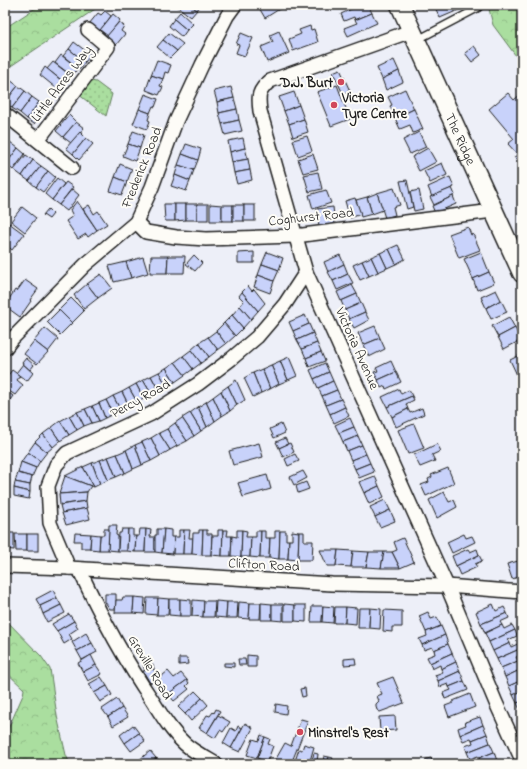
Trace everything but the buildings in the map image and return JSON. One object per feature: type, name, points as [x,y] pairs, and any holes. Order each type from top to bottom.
[{"type":"main road","name":"The Ridge","points":[[400,5],[522,273]]},
{"type":"street","name":"Frederick Road","points":[[5,348],[12,339],[85,265],[136,222],[152,187],[176,121],[226,16],[235,5]]},
{"type":"street","name":"Little Acres Way","points":[[38,140],[108,47],[88,30]]},
{"type":"street","name":"Victoria Avenue","points":[[414,36],[270,81],[262,88],[258,97],[260,111],[306,272],[447,586],[496,703],[522,760]]},
{"type":"street","name":"Little Acres Way","points":[[5,114],[72,168]]},
{"type":"street","name":"Coghurst Road","points":[[136,222],[146,232],[176,237],[206,239],[295,236],[493,211]]},
{"type":"street","name":"Percy Road","points":[[74,568],[50,523],[48,486],[56,465],[67,453],[152,414],[198,384],[231,359],[257,337],[285,304],[306,272]]},
{"type":"street","name":"Clifton Road","points":[[5,566],[74,568],[332,584],[447,586],[522,592]]},
{"type":"street","name":"Greville Road","points":[[74,568],[92,596],[136,676],[170,727],[186,744],[216,764]]},
{"type":"lane","points":[[414,36],[478,8],[481,5]]},
{"type":"green space","points":[[40,5],[101,5],[5,70],[5,28]]},
{"type":"green space","points":[[494,5],[522,5],[522,62],[493,25],[489,9]]},
{"type":"green space","points":[[91,81],[96,82],[112,94],[106,116],[78,94]]},
{"type":"green space","points":[[5,619],[41,656],[50,669],[57,716],[66,755],[70,764],[5,764],[5,736],[23,695],[24,689],[5,671]]},
{"type":"place","name":"D.J. Burt","points":[[341,82]]},
{"type":"place","name":"Victoria Tyre Centre","points":[[334,105]]},
{"type":"place","name":"Minstrel's Rest","points":[[300,732]]}]
